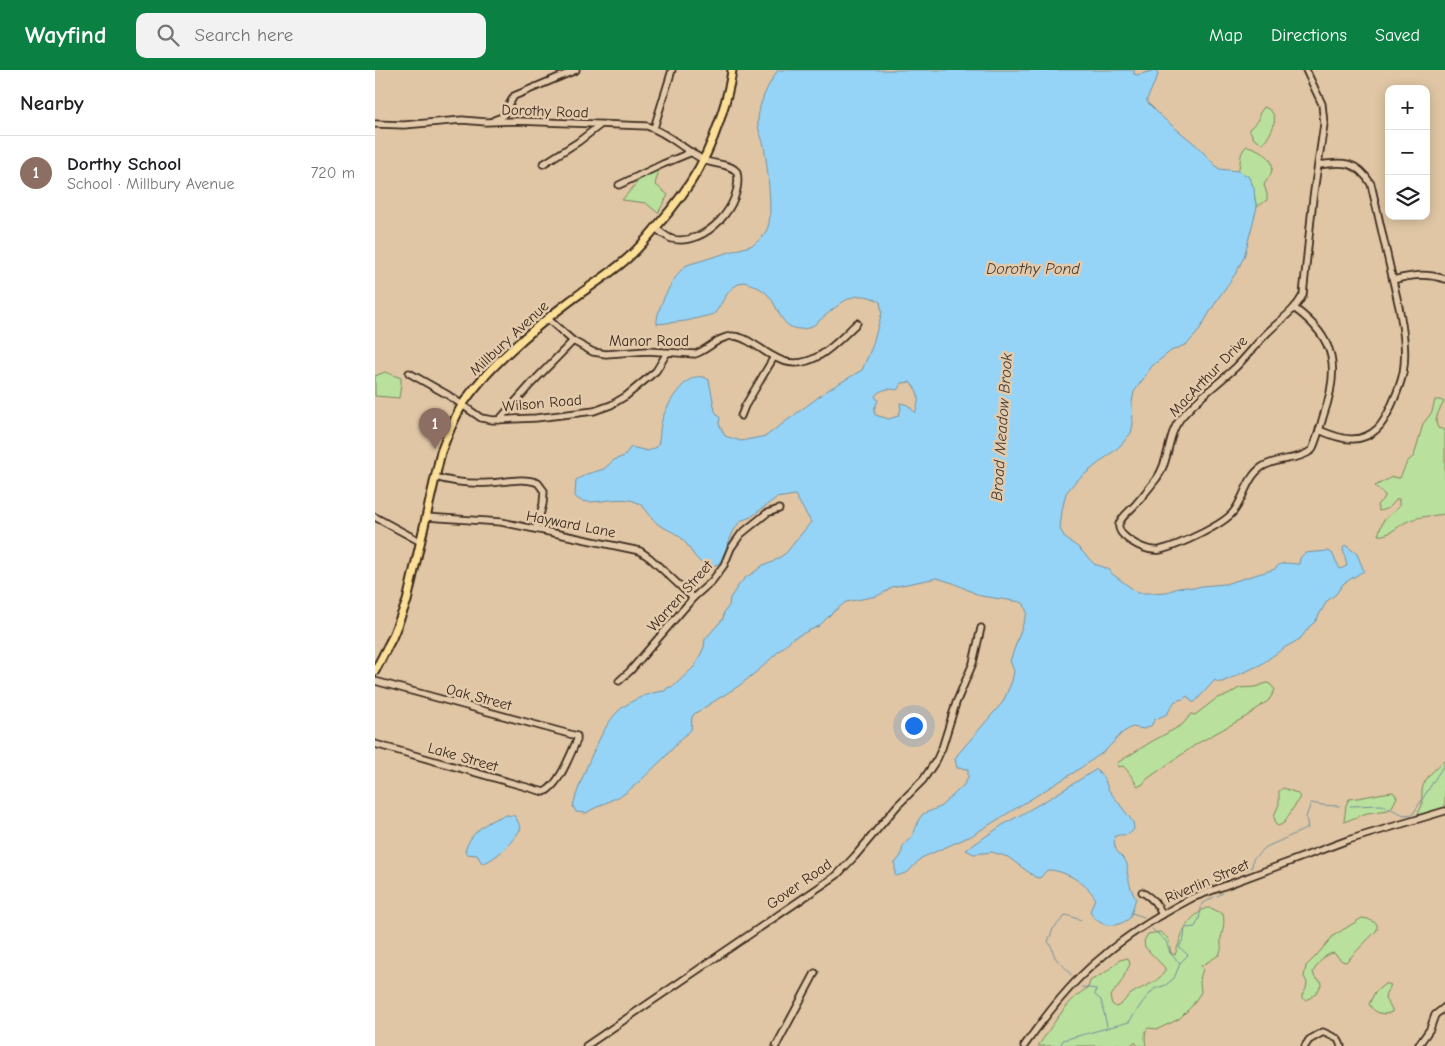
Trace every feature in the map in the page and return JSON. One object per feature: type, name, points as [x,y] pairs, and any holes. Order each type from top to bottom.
[{"type":"main road","name":"Millbury Avenue","points":[[375,671],[400,621],[407,601],[435,477],[447,435],[462,405],[473,389],[488,373],[548,319],[626,260],[686,190],[711,147],[733,70]]},
{"type":"street","points":[[490,122],[502,117],[514,96],[577,70]]},
{"type":"street","points":[[654,128],[672,70]]},
{"type":"street","name":"MacArthur Drive","points":[[1306,70],[1318,92],[1324,113],[1324,124],[1311,216],[1303,295],[1295,308],[1181,418],[1173,434],[1163,468],[1139,500],[1123,516],[1119,523],[1120,531],[1132,542],[1152,550],[1162,549],[1185,541],[1229,516],[1237,507],[1251,479],[1262,467],[1309,452],[1319,430]]},
{"type":"street","name":"Dorothy Road","points":[[375,124],[404,125],[462,120],[638,125],[663,132],[704,160],[735,169],[738,176],[733,202],[717,224],[693,237],[684,239],[672,238],[655,228]]},
{"type":"street","points":[[543,164],[578,142],[600,125]]},
{"type":"street","points":[[619,185],[692,152]]},
{"type":"street","points":[[1295,308],[1320,331],[1329,346],[1332,360],[1332,383],[1327,408],[1319,430],[1350,440],[1359,439],[1373,433],[1384,420],[1403,374],[1403,325],[1371,184],[1365,174],[1353,165],[1343,163],[1319,164]]},
{"type":"street","points":[[1393,280],[1412,275],[1445,279]]},
{"type":"street","name":"Manor Road","points":[[548,319],[573,341],[593,352],[606,354],[647,352],[695,354],[723,338],[736,336],[775,357],[791,363],[801,364],[810,361],[827,349],[857,323]]},
{"type":"street","points":[[499,420],[573,341]]},
{"type":"street","name":"Wilson Road","points":[[409,373],[487,420],[569,415],[605,408],[626,396],[656,371],[667,353]]},
{"type":"street","points":[[741,416],[745,406],[775,357]]},
{"type":"street","points":[[435,477],[455,483],[491,483],[521,480],[538,483],[544,491],[543,504],[536,529]]},
{"type":"street","name":"Warren Street","points":[[619,681],[630,671],[693,598],[712,580],[724,565],[731,548],[741,534],[767,513],[779,510]]},
{"type":"street","points":[[375,517],[421,542]]},
{"type":"street","name":"Hayward Lane","points":[[426,517],[501,522],[640,551],[693,598]]},
{"type":"street","name":"Gover Road","points":[[586,1046],[837,875],[855,856],[897,806],[923,780],[937,759],[956,703],[973,663],[981,628]]},
{"type":"street","name":"Oak Street","points":[[375,681],[577,736],[577,740],[561,774],[551,788],[545,792]]},
{"type":"street","name":"Lake Street","points":[[375,744],[545,792]]},
{"type":"street","name":"Riverlin Street","points":[[1024,1046],[1047,1015],[1082,974],[1121,942],[1192,898],[1348,840],[1445,811]]},
{"type":"street","points":[[1142,892],[1150,897],[1158,906],[1162,915]]},
{"type":"street","points":[[776,1046],[815,973]]},
{"type":"street","points":[[1418,1046],[1430,1029],[1435,1015],[1445,1007]]},
{"type":"street","points":[[1305,1046],[1309,1040],[1323,1032],[1338,1039],[1341,1046]]},
{"type":"green space","points":[[1264,107],[1273,114],[1274,124],[1263,144],[1254,139],[1249,129],[1259,120],[1259,114]]},
{"type":"green space","points":[[1247,146],[1256,149],[1268,157],[1272,165],[1271,172],[1264,185],[1267,200],[1257,207],[1250,179],[1238,171],[1241,155]]},
{"type":"green space","points":[[660,167],[655,184],[668,195],[658,213],[646,203],[622,200],[641,178]]},
{"type":"green space","points":[[385,372],[401,378],[399,398],[375,396],[375,376]]},
{"type":"green space","points":[[1435,400],[1444,402],[1436,422],[1438,428],[1445,430],[1445,514],[1415,518],[1389,533],[1378,535],[1383,521],[1399,507],[1399,499],[1389,508],[1379,511],[1377,505],[1385,495],[1375,486],[1392,477],[1400,478],[1407,462],[1414,456],[1423,424],[1432,412]]},
{"type":"green space","points":[[1267,683],[1275,690],[1269,700],[1247,716],[1198,743],[1147,779],[1142,785],[1138,786],[1123,766],[1118,767],[1117,763],[1182,725],[1191,714],[1195,715],[1217,698],[1228,695],[1239,688],[1255,687]]},
{"type":"green space","points":[[1444,761],[1445,807],[1417,815],[1422,805],[1422,791],[1425,782],[1430,774]]},
{"type":"green space","points":[[1283,788],[1297,793],[1300,797],[1284,823],[1278,826],[1274,816],[1279,804],[1279,791]]},
{"type":"green space","points":[[1393,792],[1397,797],[1392,807],[1388,810],[1367,813],[1344,822],[1346,805],[1349,799]]},
{"type":"green space","points":[[1206,908],[1211,908],[1223,914],[1224,924],[1221,950],[1219,955],[1201,966],[1203,970],[1200,978],[1201,992],[1192,1006],[1179,1019],[1158,1029],[1148,1028],[1145,1034],[1146,1046],[1138,1046],[1135,1042],[1129,1046],[1118,1044],[1108,1046],[1038,1046],[1054,1022],[1073,999],[1088,988],[1090,981],[1106,972],[1120,960],[1128,958],[1130,964],[1121,982],[1110,997],[1112,1004],[1116,1007],[1131,994],[1158,979],[1165,971],[1165,968],[1145,947],[1144,941],[1148,934],[1160,932],[1164,935],[1169,941],[1171,953],[1175,955],[1188,923]]},
{"type":"green space","points":[[1362,918],[1377,924],[1377,930],[1346,962],[1342,961],[1334,953],[1324,957],[1313,972],[1315,978],[1322,982],[1320,988],[1311,997],[1305,1000],[1302,998],[1307,982],[1304,977],[1306,966],[1333,936]]},
{"type":"green space","points":[[1385,984],[1391,985],[1385,999],[1392,1012],[1382,1014],[1373,1010],[1369,1004],[1375,992]]},
{"type":"water","name":"Dorothy Pond","points":[[778,70],[1134,70],[1134,74],[1137,75],[1156,70],[1158,75],[1147,102],[1196,145],[1219,169],[1238,171],[1248,176],[1254,188],[1257,207],[1244,257],[1236,273],[1198,332],[1187,344],[1171,351],[1152,366],[1134,392],[1131,433],[1120,446],[1075,482],[1066,493],[1060,529],[1065,538],[1079,548],[1094,564],[1109,569],[1111,573],[1138,593],[1167,592],[1178,588],[1225,584],[1275,569],[1283,563],[1299,564],[1300,558],[1305,553],[1328,551],[1332,553],[1340,569],[1347,566],[1343,549],[1345,545],[1357,554],[1364,571],[1344,583],[1336,594],[1327,601],[1315,622],[1300,639],[1260,665],[1222,682],[1215,680],[1195,702],[1192,702],[1187,696],[1175,701],[1167,714],[1154,720],[1152,725],[1144,729],[1132,727],[1122,733],[1105,751],[1073,773],[971,836],[921,858],[908,872],[897,876],[895,875],[895,863],[901,856],[903,846],[913,835],[919,819],[923,814],[940,807],[963,786],[968,778],[968,769],[957,768],[955,759],[958,754],[1003,702],[1014,671],[1010,661],[1027,613],[1024,604],[1021,602],[981,596],[937,578],[892,587],[877,596],[846,602],[819,626],[793,638],[740,685],[694,714],[691,730],[639,782],[624,794],[586,813],[576,812],[573,806],[590,759],[602,735],[617,712],[636,699],[665,691],[667,688],[674,686],[695,666],[704,647],[705,639],[723,619],[724,612],[729,606],[730,598],[738,586],[745,578],[763,565],[771,563],[786,553],[811,522],[795,495],[776,498],[751,517],[740,521],[733,532],[721,561],[711,567],[701,563],[682,538],[653,520],[640,504],[623,499],[595,502],[580,500],[575,496],[576,480],[587,474],[604,469],[614,460],[624,456],[631,447],[648,451],[657,447],[662,420],[669,405],[680,388],[694,378],[701,377],[709,380],[715,411],[720,418],[719,424],[725,436],[741,441],[766,436],[828,390],[862,370],[872,347],[882,312],[880,302],[863,296],[855,296],[841,303],[813,326],[796,329],[785,323],[766,293],[744,282],[738,284],[730,291],[714,314],[686,321],[657,324],[662,301],[682,269],[687,265],[753,245],[767,230],[770,210],[769,187],[767,164],[758,120],[762,100]],"holes":[[[910,382],[918,396],[915,413],[908,405],[900,403],[901,409],[898,416],[889,419],[875,415],[874,409],[878,401],[875,396],[879,392],[888,389],[897,390],[902,383]]]},
{"type":"water","points":[[1097,769],[1105,780],[1108,789],[1133,822],[1134,829],[1127,834],[1115,836],[1116,850],[1127,864],[1130,886],[1136,898],[1130,918],[1113,925],[1103,924],[1094,917],[1090,912],[1095,898],[1087,888],[1074,878],[1053,870],[1047,870],[1040,878],[1035,877],[1008,857],[992,852],[974,854],[966,850],[1001,826]]},
{"type":"water","points":[[507,815],[515,816],[521,828],[509,844],[498,854],[487,862],[482,863],[477,855],[465,852],[475,833],[487,823]]},
{"type":"waterway","points":[[1350,806],[1382,805],[1404,815],[1413,814],[1445,763]]},
{"type":"waterway","points":[[1221,878],[1252,867],[1253,859],[1266,847],[1308,828],[1306,817],[1311,803],[1339,806]]},
{"type":"waterway","points":[[1217,896],[1223,893]]},
{"type":"waterway","points":[[1180,963],[1188,955],[1179,947],[1184,938],[1185,928],[1195,927],[1202,904],[1214,897]]},
{"type":"waterway","points":[[1132,913],[1144,917]]},
{"type":"waterway","points":[[1071,975],[1054,955],[1048,942],[1053,929],[1066,915],[1081,920]]},
{"type":"waterway","points":[[1060,1046],[1063,1040],[1129,1022],[1154,989],[1166,985],[1174,978],[1180,964],[1170,953],[1166,941],[1152,929]]},
{"type":"waterway","points":[[1082,987],[1096,989],[1095,995],[1101,1000],[1107,1026]]},
{"type":"place","name":"Dorthy School","points":[[435,449]]},
{"type":"water label","name":"Broad Meadow Brook","points":[[1002,427]]}]
